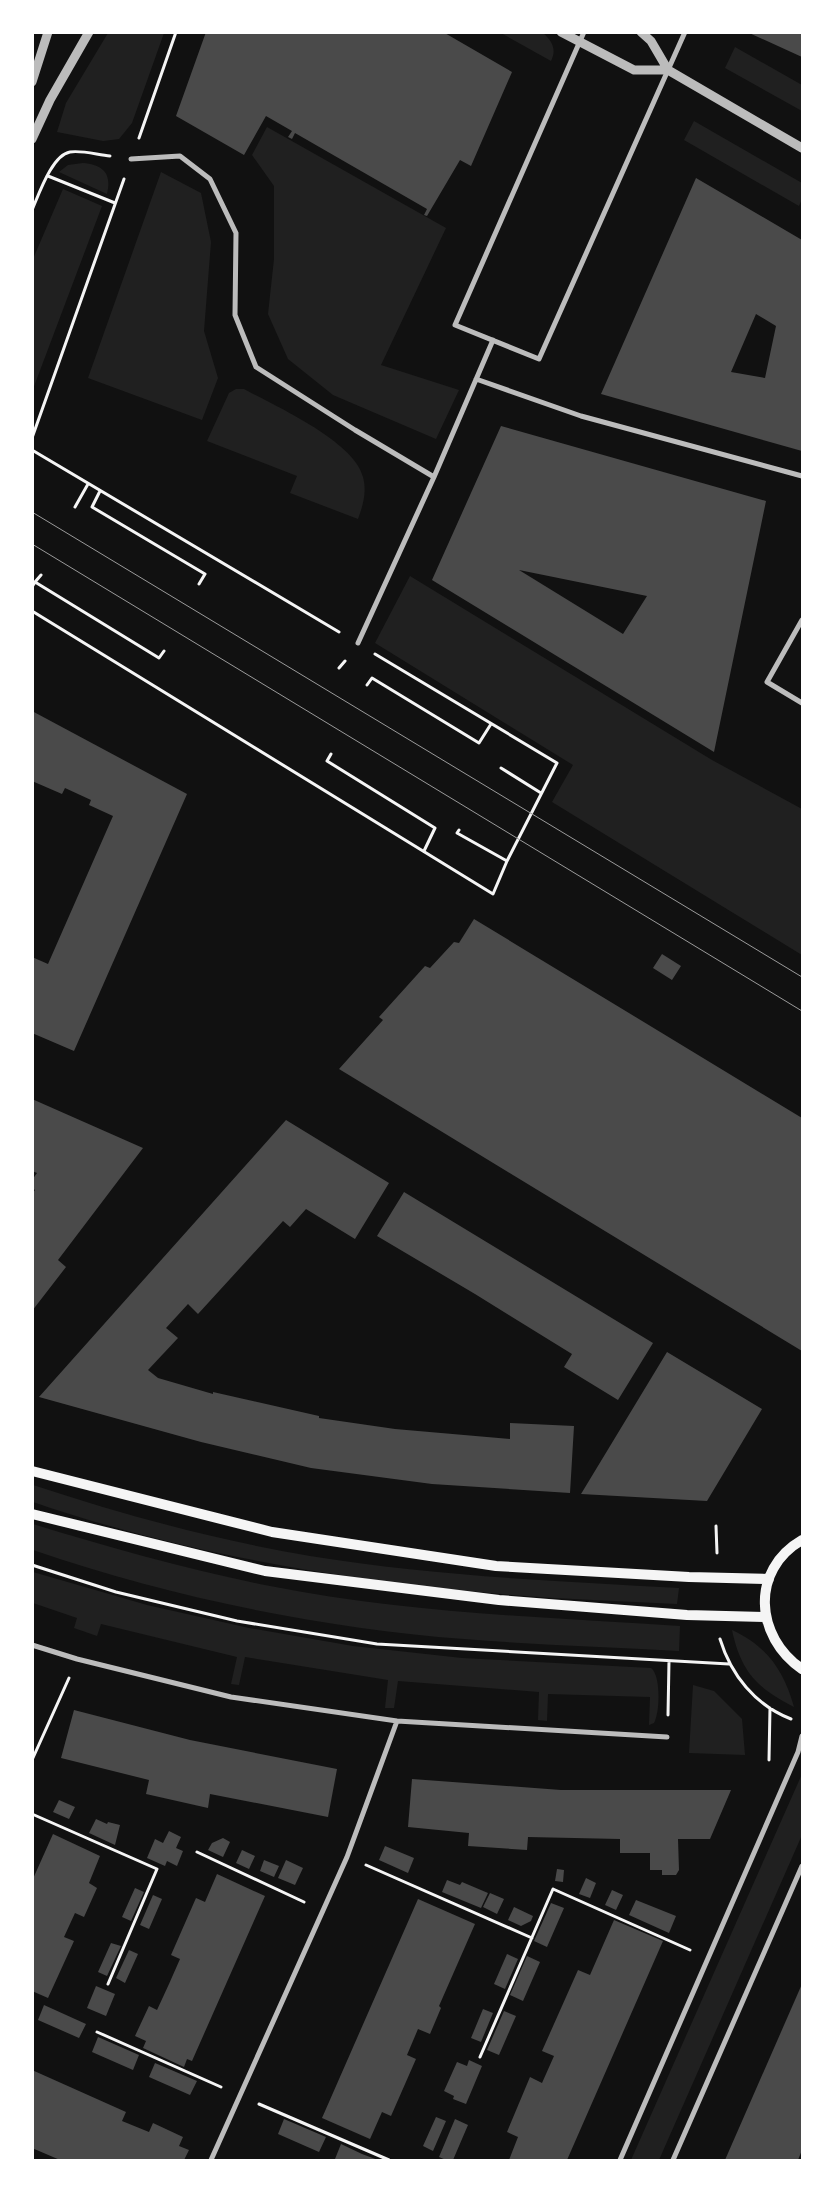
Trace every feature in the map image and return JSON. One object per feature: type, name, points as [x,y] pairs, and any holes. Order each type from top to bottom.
[{"type":"main road","points":[[32,1471],[272,1532],[496,1566],[689,1577],[769,1579]]},
{"type":"main road","points":[[32,1514],[265,1571],[499,1600],[687,1615],[766,1617]]},
{"type":"main road","points":[[802,1540],[784,1554],[769,1579],[766,1591],[766,1617],[771,1634],[779,1648],[802,1669]]},
{"type":"street","points":[[32,82],[48,32]]},
{"type":"street","points":[[32,139],[50,100],[89,32]]},
{"type":"street","points":[[561,32],[634,70],[668,70]]},
{"type":"street","points":[[584,32],[455,325],[539,359],[685,32]]},
{"type":"street","points":[[641,32],[651,41],[668,70],[802,148]]},
{"type":"street","points":[[131,159],[180,156],[210,179],[236,233],[235,315],[256,367],[355,430],[434,477]]},
{"type":"street","points":[[358,644],[434,477],[493,340]]},
{"type":"street","points":[[476,379],[581,416],[802,476]]},
{"type":"street","points":[[802,620],[767,682],[802,703]]},
{"type":"street","points":[[32,1645],[77,1659],[231,1697],[397,1721],[667,1737]]},
{"type":"street","points":[[211,2160],[347,1857],[397,1721]]},
{"type":"street","points":[[620,2160],[798,1752],[802,1736]]},
{"type":"street","points":[[673,2160],[802,1866]]},
{"type":"path","points":[[32,438],[176,32]]},
{"type":"path","points":[[32,210],[56,160],[63,155],[71,152],[131,159]]},
{"type":"path","points":[[48,176],[115,203]]},
{"type":"path","points":[[74,507],[88,484]]},
{"type":"path","points":[[100,491],[92,507],[205,574],[199,584]]},
{"type":"path","points":[[32,587],[41,576]]},
{"type":"path","points":[[36,582],[159,658],[164,651]]},
{"type":"path","points":[[32,611],[493,894]]},
{"type":"path","points":[[367,685],[372,678],[479,743],[491,724]]},
{"type":"path","points":[[331,754],[327,761],[435,828],[424,851]]},
{"type":"path","points":[[501,768],[541,793]]},
{"type":"path","points":[[459,830],[457,833],[507,861]]},
{"type":"path","points":[[32,1565],[116,1592],[228,1619],[377,1644],[728,1664],[754,1696],[770,1708],[795,1720]]},
{"type":"path","points":[[32,1760],[77,1659]]},
{"type":"path","points":[[667,1737],[669,1661]]},
{"type":"path","points":[[32,1814],[157,1869],[108,1984]]},
{"type":"path","points":[[197,1852],[323,1910]]},
{"type":"path","points":[[347,1857],[532,1938]]},
{"type":"path","points":[[480,2058],[553,1889],[708,1959]]},
{"type":"shaded area","points":[[108,33],[164,33],[132,123],[119,139],[103,141],[57,132],[66,103]]},
{"type":"shaded area","points":[[501,33],[543,33],[553,46],[554,53],[551,61]]},
{"type":"shaded area","points":[[735,47],[802,85],[802,111],[725,68]]},
{"type":"shaded area","points":[[694,121],[802,183],[802,199],[799,206],[684,140]]},
{"type":"shaded area","points":[[267,127],[446,228],[381,365],[459,390],[436,439],[333,395],[288,359],[268,314],[274,259],[274,186],[252,155]]},
{"type":"shaded area","points":[[83,163],[96,166],[104,171],[108,181],[107,194],[59,172],[68,165]]},
{"type":"shaded area","points":[[161,172],[201,193],[211,242],[204,331],[218,378],[202,420],[88,378]]},
{"type":"shaded area","points":[[63,189],[102,206],[33,389],[33,259]]},
{"type":"shaded area","points":[[236,389],[244,389],[293,415],[330,438],[345,450],[357,464],[363,477],[364,498],[358,519],[290,493],[297,476],[207,441],[229,393]]},
{"type":"shaded area","points":[[410,576],[712,760],[802,809],[802,955],[552,802],[573,765],[375,643]]},
{"type":"shaded area","points":[[33,1485],[170,1526],[275,1550],[356,1563],[448,1573],[679,1588],[677,1604],[485,1593],[350,1577],[296,1568],[190,1547],[85,1519],[33,1502]]},
{"type":"shaded area","points":[[33,1524],[180,1566],[240,1580],[321,1595],[475,1613],[680,1626],[679,1651],[518,1643],[410,1634],[355,1627],[246,1608],[138,1582],[33,1550]]},
{"type":"shaded area","points":[[33,1572],[147,1605],[249,1628],[353,1646],[462,1658],[651,1668],[657,1678],[658,1686],[656,1718],[654,1723],[649,1725],[650,1697],[548,1694],[547,1721],[538,1720],[539,1692],[398,1681],[394,1708],[385,1708],[388,1680],[245,1657],[239,1685],[231,1684],[237,1657],[101,1624],[97,1636],[74,1628],[77,1618],[33,1603]]},
{"type":"shaded area","points":[[732,1630],[755,1644],[772,1661],[785,1682],[794,1707],[770,1693],[752,1677],[740,1657]]},
{"type":"shaded area","points":[[693,1685],[714,1691],[742,1719],[745,1755],[689,1753]]},
{"type":"shaded area","points":[[802,1774],[802,1835],[659,2160],[631,2160]]},
{"type":"building","points":[[206,32],[443,32],[512,72],[471,166],[460,160],[427,216],[424,215],[427,209],[295,133],[292,139],[288,137],[292,131],[266,116],[244,155],[176,116]]},
{"type":"building","points":[[747,32],[802,32],[802,57],[767,41]]},
{"type":"building","points":[[696,178],[802,240],[802,451],[601,394]],"holes":[[[756,314],[776,326],[765,378],[731,372]]]},
{"type":"building","points":[[501,426],[766,501],[714,752],[432,580]],"holes":[[[519,570],[647,596],[623,634]]]},
{"type":"building","points":[[32,711],[187,794],[74,1051],[32,1033],[32,957],[48,964],[113,816],[89,805],[91,800],[65,788],[62,794],[32,781]]},
{"type":"building","points":[[474,919],[802,1118],[802,1351],[339,1069],[383,1020],[379,1017],[425,966],[430,968],[454,942],[459,943]]},
{"type":"building","points":[[662,954],[681,966],[672,980],[653,968]]},
{"type":"building","points":[[32,1099],[143,1148],[58,1260],[66,1267],[32,1311],[32,1194],[35,1190],[32,1188],[32,1180],[37,1173],[32,1171]]},
{"type":"building","points":[[286,1120],[389,1183],[355,1239],[306,1209],[290,1227],[283,1221],[198,1314],[188,1304],[166,1328],[178,1338],[148,1370],[158,1378],[213,1394],[213,1392],[319,1416],[319,1418],[395,1429],[510,1439],[510,1423],[574,1426],[570,1493],[432,1484],[311,1468],[201,1442],[39,1397]]},
{"type":"building","points":[[404,1192],[653,1343],[618,1400],[564,1367],[572,1354],[377,1236]]},
{"type":"building","points":[[667,1352],[762,1409],[707,1501],[581,1494]]},
{"type":"building","points":[[74,1710],[190,1740],[337,1769],[328,1817],[210,1794],[208,1808],[146,1794],[149,1780],[61,1758]]},
{"type":"building","points":[[412,1779],[561,1790],[731,1790],[710,1839],[678,1839],[679,1870],[676,1875],[662,1875],[662,1870],[650,1870],[650,1853],[620,1853],[620,1839],[528,1837],[527,1850],[468,1846],[469,1833],[408,1827]]},
{"type":"building","points":[[59,1800],[75,1807],[69,1819],[53,1812]]},
{"type":"building","points":[[96,1819],[107,1824],[108,1822],[120,1825],[115,1845],[89,1833]]},
{"type":"building","points":[[169,1831],[181,1837],[176,1848],[183,1851],[177,1866],[167,1861],[165,1866],[147,1858],[155,1839],[163,1843]]},
{"type":"building","points":[[53,1834],[100,1856],[89,1883],[97,1888],[84,1917],[75,1913],[64,1937],[74,1941],[48,1998],[32,1991],[32,1881]]},
{"type":"building","points":[[223,1838],[230,1842],[223,1857],[208,1850],[212,1843]]},
{"type":"building","points":[[385,1846],[414,1858],[408,1873],[379,1860]]},
{"type":"building","points":[[242,1850],[255,1856],[249,1869],[236,1863]]},
{"type":"building","points":[[264,1860],[279,1866],[274,1877],[260,1871]]},
{"type":"building","points":[[286,1860],[303,1868],[295,1885],[278,1878]]},
{"type":"building","points":[[557,1869],[564,1870],[563,1882],[555,1881]]},
{"type":"building","points":[[217,1874],[265,1896],[192,2061],[187,2059],[184,2067],[143,2048],[146,2041],[135,2036],[149,2006],[157,2010],[169,1984],[180,1959],[171,1955],[196,1898],[205,1902]]},
{"type":"building","points":[[586,1878],[596,1883],[590,1898],[579,1894]]},
{"type":"building","points":[[447,1880],[460,1885],[462,1882],[488,1893],[481,1908],[442,1892]]},
{"type":"building","points":[[135,1888],[144,1892],[131,1921],[122,1917]]},
{"type":"building","points":[[612,1890],[623,1895],[616,1910],[605,1905]]},
{"type":"building","points":[[490,1893],[504,1899],[497,1914],[483,1907]]},
{"type":"building","points":[[153,1895],[162,1899],[149,1929],[140,1925]]},
{"type":"building","points":[[418,1899],[475,1924],[439,2006],[441,2008],[430,2034],[418,2029],[407,2055],[416,2059],[391,2116],[382,2112],[370,2139],[322,2118]]},
{"type":"building","points":[[636,1900],[676,1916],[669,1933],[629,1915]]},
{"type":"building","points":[[551,1903],[564,1908],[547,1947],[534,1941]]},
{"type":"building","points":[[514,1907],[533,1916],[531,1921],[521,1926],[508,1920]]},
{"type":"building","points":[[614,1920],[663,1941],[567,2160],[509,2160],[518,2137],[507,2132],[530,2077],[542,2083],[554,2056],[542,2051],[578,1970],[590,1975]]},
{"type":"building","points":[[111,1943],[121,1946],[107,1976],[98,1972]]},
{"type":"building","points":[[129,1950],[138,1954],[125,1983],[116,1978]]},
{"type":"building","points":[[507,1954],[518,1959],[505,1989],[494,1984]]},
{"type":"building","points":[[527,1956],[540,1962],[523,2001],[510,1995]]},
{"type":"building","points":[[802,1984],[802,2150],[798,2160],[725,2160]]},
{"type":"building","points":[[96,1986],[115,1994],[106,2016],[87,2008]]},
{"type":"building","points":[[44,2005],[86,2024],[79,2038],[38,2020]]},
{"type":"building","points":[[483,2009],[493,2013],[481,2042],[471,2038]]},
{"type":"building","points":[[504,2011],[516,2016],[499,2055],[487,2050]]},
{"type":"building","points":[[98,2037],[139,2055],[133,2070],[92,2052]]},
{"type":"building","points":[[469,2060],[482,2066],[466,2104],[453,2099],[454,2096],[444,2091],[457,2062],[467,2066]]},
{"type":"building","points":[[155,2063],[197,2081],[190,2095],[149,2077]]},
{"type":"building","points":[[32,2070],[126,2112],[122,2121],[149,2132],[153,2123],[183,2137],[179,2146],[189,2150],[184,2160],[60,2160],[32,2148]]},
{"type":"building","points":[[436,2117],[446,2121],[433,2151],[423,2146]]},
{"type":"building","points":[[284,2119],[326,2137],[319,2152],[278,2134]]},
{"type":"building","points":[[455,2119],[468,2125],[453,2160],[446,2160],[439,2157]]},
{"type":"building","points":[[341,2144],[362,2154],[378,2160],[335,2159]]},
{"type":"tram line","points":[[32,512],[802,977]]},
{"type":"tram line","points":[[32,544],[802,1011]]}]
